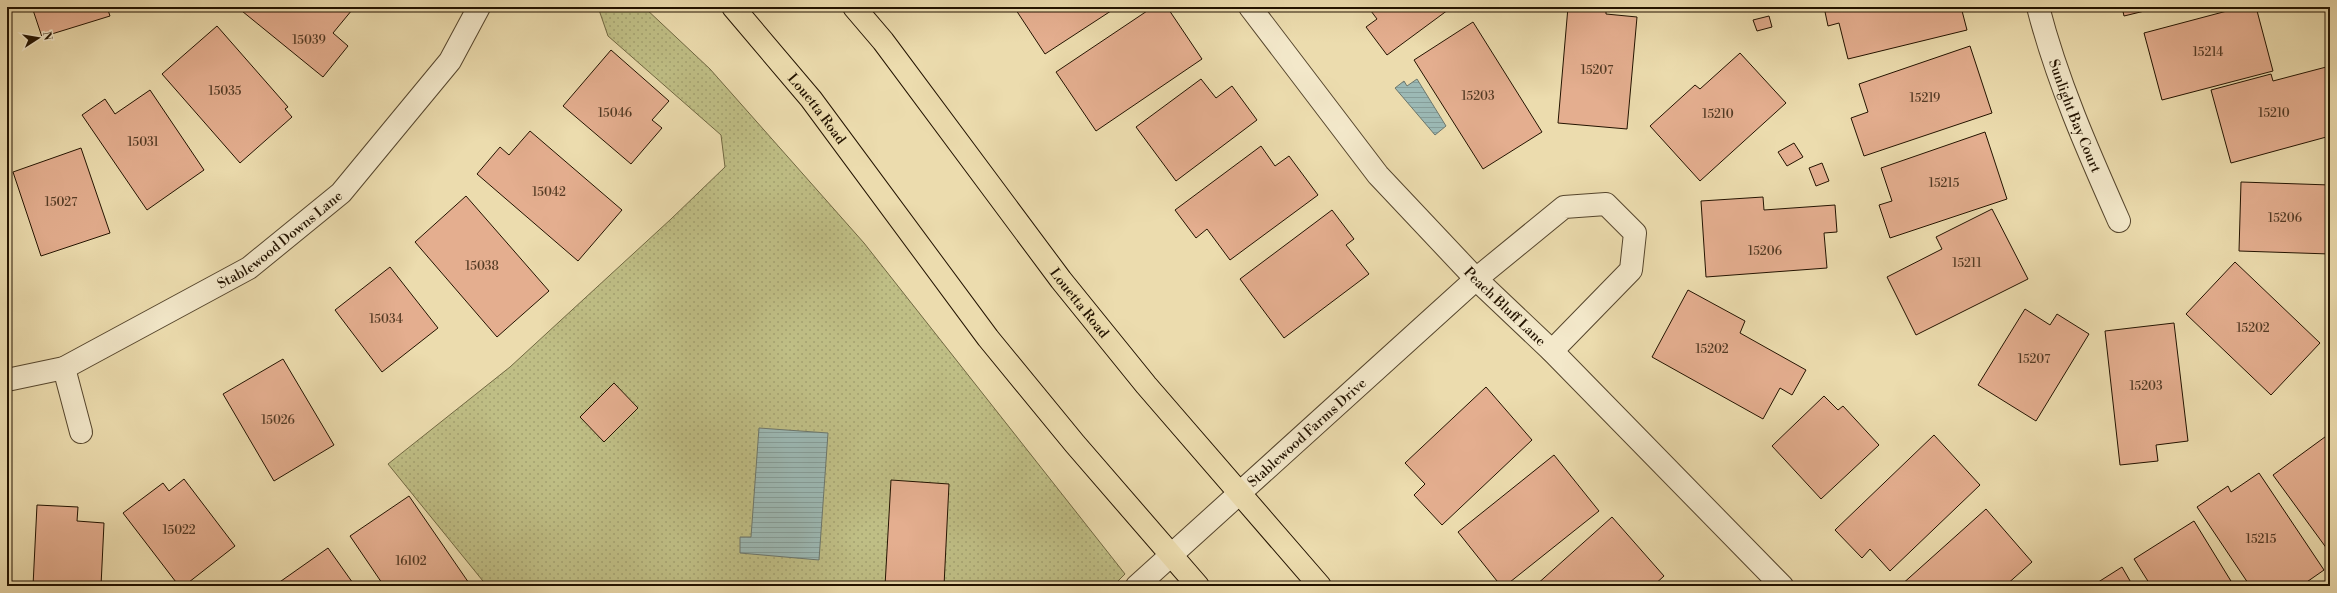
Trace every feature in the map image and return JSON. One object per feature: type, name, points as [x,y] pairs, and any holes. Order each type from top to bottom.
[{"type":"main road","name":"Louetta Road","points":[[733,7],[811,99],[988,338],[1075,444],[1170,556],[1198,586]]},
{"type":"main road","name":"Louetta Road","points":[[854,7],[883,41],[1061,280],[1146,385],[1239,495],[1320,586]]},
{"type":"street","name":"Stablewood Downs Lane","points":[[7,380],[64,368],[249,268],[341,193],[450,61],[479,7]]},
{"type":"street","name":"Peach Bluff Lane","points":[[1250,7],[1378,175],[1476,279],[1552,351],[1782,586]]},
{"type":"street","name":"Sunlight Bay Court","points":[[2038,7],[2046,37],[2078,128],[2119,221]]},
{"type":"street","name":"Stablewood Farms Drive","points":[[1137,586],[1476,279],[1564,207],[1606,204],[1635,233],[1631,270],[1552,351]]},
{"type":"street","points":[[64,368],[81,432]]},
{"type":"shaded area","points":[[598,7],[644,7],[710,69],[864,243],[1125,574],[1113,586],[487,586],[388,464],[510,367],[671,219],[725,167],[721,135],[608,36]]},
{"type":"water","points":[[1417,79],[1446,126],[1435,135],[1395,88],[1404,81],[1407,86]]},
{"type":"water","points":[[759,428],[828,433],[819,560],[740,553],[740,537],[751,537]]},
{"type":"building","points":[[32,7],[107,7],[110,16],[42,37]]},
{"type":"building","points":[[237,7],[348,7],[352,10],[333,33],[348,46],[323,77]]},
{"type":"building","points":[[1014,7],[1117,7],[1045,54]]},
{"type":"building","points":[[1153,7],[1167,7],[1202,59],[1096,131],[1056,72]]},
{"type":"building","points":[[1368,7],[1452,7],[1387,55],[1366,27],[1377,19]]},
{"type":"building","points":[[1568,7],[1606,7],[1606,14],[1637,17],[1627,129],[1558,123]]},
{"type":"building","points":[[1824,7],[1961,7],[1967,30],[1848,59],[1839,23],[1828,26]]},
{"type":"building","points":[[2122,7],[2161,7],[2124,16]]},
{"type":"building","points":[[2242,7],[2256,7],[2273,71],[2162,100],[2144,33]]},
{"type":"building","points":[[1769,16],[1772,27],[1757,31],[1753,20]]},
{"type":"building","points":[[1473,22],[1542,132],[1483,169],[1414,60]]},
{"type":"building","points":[[217,26],[288,107],[285,109],[292,117],[240,163],[162,74]]},
{"type":"building","points":[[1970,46],[1992,113],[1864,156],[1851,118],[1868,112],[1859,84]]},
{"type":"building","points":[[611,50],[669,101],[652,120],[662,128],[631,164],[563,106]]},
{"type":"building","points":[[1740,53],[1786,103],[1700,181],[1650,126],[1695,85],[1700,89]]},
{"type":"building","points":[[2330,66],[2330,136],[2231,163],[2211,90],[2271,74],[2273,81]]},
{"type":"building","points":[[1201,79],[1216,98],[1232,86],[1257,120],[1176,181],[1136,127]]},
{"type":"building","points":[[150,90],[204,170],[147,210],[82,115],[105,99],[115,114]]},
{"type":"building","points":[[530,131],[622,210],[578,261],[477,174],[500,147],[509,155]]},
{"type":"building","points":[[1985,132],[2007,199],[1890,238],[1879,205],[1892,201],[1881,168]]},
{"type":"building","points":[[1794,143],[1803,157],[1787,166],[1778,152]]},
{"type":"building","points":[[1261,146],[1275,166],[1289,156],[1318,195],[1230,260],[1207,229],[1196,238],[1175,210]]},
{"type":"building","points":[[81,148],[110,233],[41,256],[13,172]]},
{"type":"building","points":[[1822,163],[1829,181],[1816,186],[1809,168]]},
{"type":"building","points":[[2241,182],[2330,185],[2330,254],[2239,251]]},
{"type":"building","points":[[466,196],[549,291],[497,337],[415,242]]},
{"type":"building","points":[[1763,197],[1764,210],[1835,205],[1837,232],[1824,233],[1827,268],[1706,277],[1701,201]]},
{"type":"building","points":[[1992,209],[2028,279],[1916,335],[1887,277],[1942,249],[1936,237]]},
{"type":"building","points":[[1332,210],[1354,239],[1346,245],[1369,274],[1284,338],[1240,279]]},
{"type":"building","points":[[2235,262],[2320,343],[2271,395],[2186,314]]},
{"type":"building","points":[[390,267],[438,328],[382,372],[335,310]]},
{"type":"building","points":[[1688,290],[1745,321],[1740,333],[1806,370],[1792,395],[1780,388],[1763,419],[1652,357]]},
{"type":"building","points":[[2025,309],[2050,325],[2057,314],[2089,334],[2036,421],[1978,385]]},
{"type":"building","points":[[2174,323],[2188,441],[2156,445],[2158,461],[2120,465],[2105,331]]},
{"type":"building","points":[[283,359],[334,445],[274,481],[223,394]]},
{"type":"building","points":[[614,383],[638,408],[604,442],[580,417]]},
{"type":"building","points":[[1486,387],[1532,440],[1442,525],[1414,495],[1425,484],[1405,463]]},
{"type":"building","points":[[1824,396],[1838,410],[1843,406],[1879,445],[1821,499],[1772,446]]},
{"type":"building","points":[[2329,434],[2330,436],[2330,553],[2273,475]]},
{"type":"building","points":[[1934,435],[1980,485],[1890,571],[1870,549],[1862,558],[1835,530]]},
{"type":"building","points":[[1554,455],[1599,511],[1505,586],[1501,586],[1458,532]]},
{"type":"building","points":[[2259,473],[2324,570],[2301,586],[2250,586],[2197,507],[2228,486],[2231,492]]},
{"type":"building","points":[[184,479],[235,546],[184,586],[179,586],[123,513],[163,483],[169,491]]},
{"type":"building","points":[[891,480],[949,484],[944,586],[885,586]]},
{"type":"building","points":[[409,496],[471,586],[384,586],[350,536]]},
{"type":"building","points":[[37,505],[78,507],[77,521],[104,523],[101,586],[33,586]]},
{"type":"building","points":[[1986,509],[2032,562],[2005,586],[1900,586]]},
{"type":"building","points":[[1612,517],[1664,576],[1653,586],[1535,586]]},
{"type":"building","points":[[2194,521],[2234,586],[2151,586],[2134,559]]},
{"type":"building","points":[[328,548],[355,586],[274,586]]},
{"type":"building","points":[[2122,567],[2133,586],[2092,586]]}]
